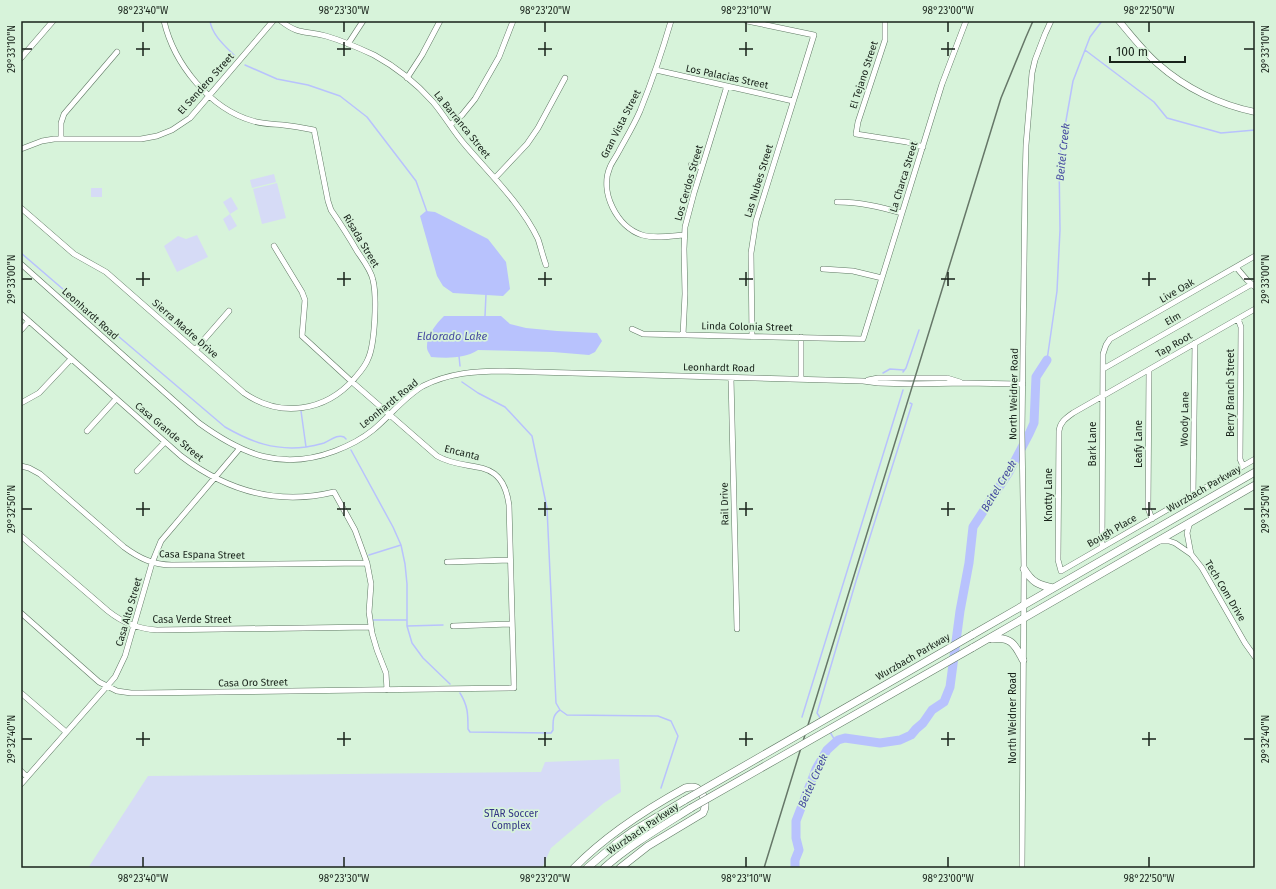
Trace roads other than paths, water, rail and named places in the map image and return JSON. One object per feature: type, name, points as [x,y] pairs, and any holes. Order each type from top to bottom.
[{"type":"highway","name":"Wurzbach Parkway","points":[[587,868],[618,841],[685,800],[1255,472]]},
{"type":"highway","name":"Wurzbach Parkway","points":[[604,868],[645,837],[691,808],[1255,485]]},
{"type":"highway","points":[[1024,569],[1028,576],[1041,586],[1053,588]]},
{"type":"highway","points":[[988,639],[1001,637],[1010,641],[1018,650],[1023,660]]},
{"type":"highway","points":[[574,868],[589,853],[619,828],[685,788],[690,787],[698,789],[703,796],[706,806],[703,813],[648,846],[620,868]]},
{"type":"main road","points":[[1119,21],[1156,63],[1169,73],[1196,91],[1228,105],[1255,112]]},
{"type":"street","points":[[21,58],[53,21]]},
{"type":"street","points":[[164,21],[169,39],[181,63],[189,74],[209,95]]},
{"type":"street","name":"El Sendero Street","points":[[21,149],[42,141],[54,139],[133,139],[157,136],[172,130],[190,118],[273,21]]},
{"type":"street","name":"La Barranca Street","points":[[282,21],[295,31],[324,36],[348,44],[385,62],[407,78],[433,102],[464,145],[495,178],[533,229],[546,266]]},
{"type":"street","points":[[348,44],[364,21]]},
{"type":"street","points":[[407,78],[440,21]]},
{"type":"street","points":[[450,125],[462,115],[475,99],[499,57],[513,21]]},
{"type":"street","name":"Gran Vista Street","points":[[671,21],[656,70],[640,112],[609,168],[607,188],[615,213],[629,228],[642,235],[656,237],[684,235]]},
{"type":"street","name":"Las Nubes Street","points":[[746,21],[814,35],[756,221],[751,253],[752,336]]},
{"type":"street","name":"El Tejano Street","points":[[885,21],[885,40],[858,122],[856,134],[900,141],[923,148]]},
{"type":"street","name":"La Charca Street","points":[[863,339],[942,84],[966,21]]},
{"type":"street","name":"North Weidner Road","points":[[1022,868],[1024,569],[1022,433],[1025,182],[1031,87],[1035,60],[1051,21]]},
{"type":"street","points":[[62,139],[62,118],[67,109],[117,52]]},
{"type":"street","name":"Los Palacias Street","points":[[656,70],[794,101]]},
{"type":"street","points":[[495,178],[515,158],[535,134],[565,78]]},
{"type":"street","name":"Los Cerdos Street","points":[[683,335],[685,294],[684,235],[688,215],[727,86]]},
{"type":"street","name":"Risada Street","points":[[209,95],[223,106],[245,118],[264,123],[314,130],[331,210],[367,266],[373,282],[372,346],[366,364],[352,381]]},
{"type":"street","points":[[691,165],[702,167]]},
{"type":"street","points":[[837,202],[872,205],[902,213]]},
{"type":"street","name":"Sierra Madre Drive","points":[[21,208],[74,254],[106,272],[250,397],[281,408],[313,406],[340,392],[352,381]]},
{"type":"street","name":"Encanta","points":[[274,246],[302,292],[305,300],[302,336],[431,451],[442,459],[484,468],[491,471],[498,477],[506,490],[508,498],[514,688]]},
{"type":"street","name":"Live Oak","points":[[1108,342],[1255,256]]},
{"type":"street","name":"Leonhardt Road","points":[[21,264],[199,423],[216,435],[240,448],[254,454],[280,459],[300,459],[320,456],[346,446],[373,430],[389,414],[422,387],[447,376],[466,372],[481,371],[801,379],[910,384],[1023,384]]},
{"type":"street","points":[[1236,267],[1246,280],[1253,285]]},
{"type":"street","points":[[823,270],[853,271],[882,278]]},
{"type":"street","name":"Elm","points":[[1103,369],[1253,285]]},
{"type":"street","name":"Tap Root","points":[[1063,420],[1102,396],[1255,309]]},
{"type":"street","points":[[195,350],[229,311]]},
{"type":"street","name":"Casa Grande Street","points":[[21,314],[195,467],[238,488],[271,496],[302,497],[334,492],[355,530],[367,563]]},
{"type":"street","name":"Berry Branch Street","points":[[1238,319],[1241,327],[1240,459],[1243,466]]},
{"type":"street","points":[[21,330],[29,321]]},
{"type":"street","name":"Linda Colonia Street","points":[[632,329],[643,334],[863,339]]},
{"type":"street","points":[[801,337],[801,379]]},
{"type":"street","name":"Bark Lane","points":[[1102,547],[1103,354],[1108,342]]},
{"type":"street","name":"Woody Lane","points":[[1193,495],[1195,344]]},
{"type":"street","points":[[21,403],[29,400],[39,393],[71,359]]},
{"type":"street","name":"Leafy Lane","points":[[1148,370],[1148,508],[1152,518]]},
{"type":"street","name":"Rail Drive","points":[[731,378],[737,629]]},
{"type":"street","points":[[87,431],[116,399]]},
{"type":"street","name":"Knotty Lane","points":[[1061,570],[1058,560],[1059,431],[1063,420]]},
{"type":"street","points":[[137,472],[165,442]]},
{"type":"street","name":"Casa Alto Street","points":[[21,784],[115,677],[123,663],[158,546],[164,536],[240,448]]},
{"type":"street","name":"Bough Place","points":[[1061,570],[1255,459]]},
{"type":"street","name":"Casa Espana Street","points":[[21,466],[29,468],[40,474],[124,547],[137,556],[152,563],[172,565],[367,563]]},
{"type":"street","name":"Tech Com Drive","points":[[1190,522],[1187,533],[1191,554]]},
{"type":"street","name":"Casa Verde Street","points":[[21,536],[119,620],[134,626],[157,630],[371,626]]},
{"type":"street","name":"Tech Com Drive","points":[[1157,541],[1175,542],[1191,554],[1202,568],[1255,658]]},
{"type":"street","points":[[447,562],[510,560]]},
{"type":"street","points":[[367,563],[371,584],[371,626],[377,650],[386,673],[387,690]]},
{"type":"street","name":"Casa Oro Street","points":[[21,613],[99,682],[117,691],[136,693],[514,688]]},
{"type":"street","points":[[453,626],[512,624]]},
{"type":"street","points":[[21,693],[66,732]]},
{"type":"street","points":[[21,771],[27,777]]},
{"type":"water","points":[[426,211],[435,212],[488,239],[506,262],[510,289],[503,296],[453,293],[443,286],[437,276],[420,216]]},
{"type":"water","name":"Eldorado Lake","points":[[444,316],[501,316],[510,324],[526,328],[597,333],[602,341],[595,352],[589,355],[553,352],[478,350],[467,355],[449,358],[431,357],[427,349],[428,339],[435,326]]},
{"type":"waterway","points":[[210,21],[216,36],[235,56]]},
{"type":"waterway","name":"Beitel Creek","points":[[1047,360],[1057,291],[1060,230],[1059,160],[1073,81],[1090,37],[1102,21]]},
{"type":"waterway","points":[[1085,50],[1154,102],[1167,118],[1221,133],[1255,130]]},
{"type":"waterway","points":[[245,65],[277,79],[308,85],[340,96],[367,117],[416,181],[427,212]]},
{"type":"waterway","points":[[21,253],[225,427],[254,441],[284,448],[306,447],[324,443],[339,436],[346,439]]},
{"type":"waterway","points":[[485,316],[486,294]]},
{"type":"waterway","points":[[903,372],[906,368],[919,330]]},
{"type":"waterway","points":[[459,356],[460,366]]},
{"type":"waterway","name":"Beitel Creek","points":[[795,868],[795,860],[799,850],[796,838],[796,821],[816,769],[827,750],[838,740],[845,738],[880,743],[900,740],[911,735],[923,723],[932,710],[944,702],[950,687],[973,527],[1009,472],[1034,423],[1036,377],[1047,360]]},
{"type":"waterway","points":[[883,373],[890,369],[904,370]]},
{"type":"waterway","points":[[462,382],[478,393],[505,407],[532,436],[547,508],[556,703],[560,710],[567,715],[658,716],[671,721],[678,736],[661,788]]},
{"type":"waterway","points":[[802,717],[903,390]]},
{"type":"waterway","points":[[821,719],[817,713],[856,581],[912,404],[910,403]]},
{"type":"waterway","points":[[301,411],[306,447]]},
{"type":"waterway","points":[[351,450],[393,527],[401,545],[407,584],[407,626],[412,643],[423,658],[450,684]]},
{"type":"waterway","points":[[369,555],[401,545]]},
{"type":"waterway","points":[[373,620],[407,620]]},
{"type":"waterway","points":[[407,626],[443,625]]},
{"type":"waterway","points":[[460,693],[466,706],[468,714],[468,729],[470,732],[551,733],[553,730],[554,716],[560,710]]},
{"type":"waterway","points":[[830,732],[836,742]]},
{"type":"railway","points":[[764,868],[1001,98],[1033,21]]},
{"type":"park label","name":"STAR Soccer Complex","points":[[511,820]]}]
